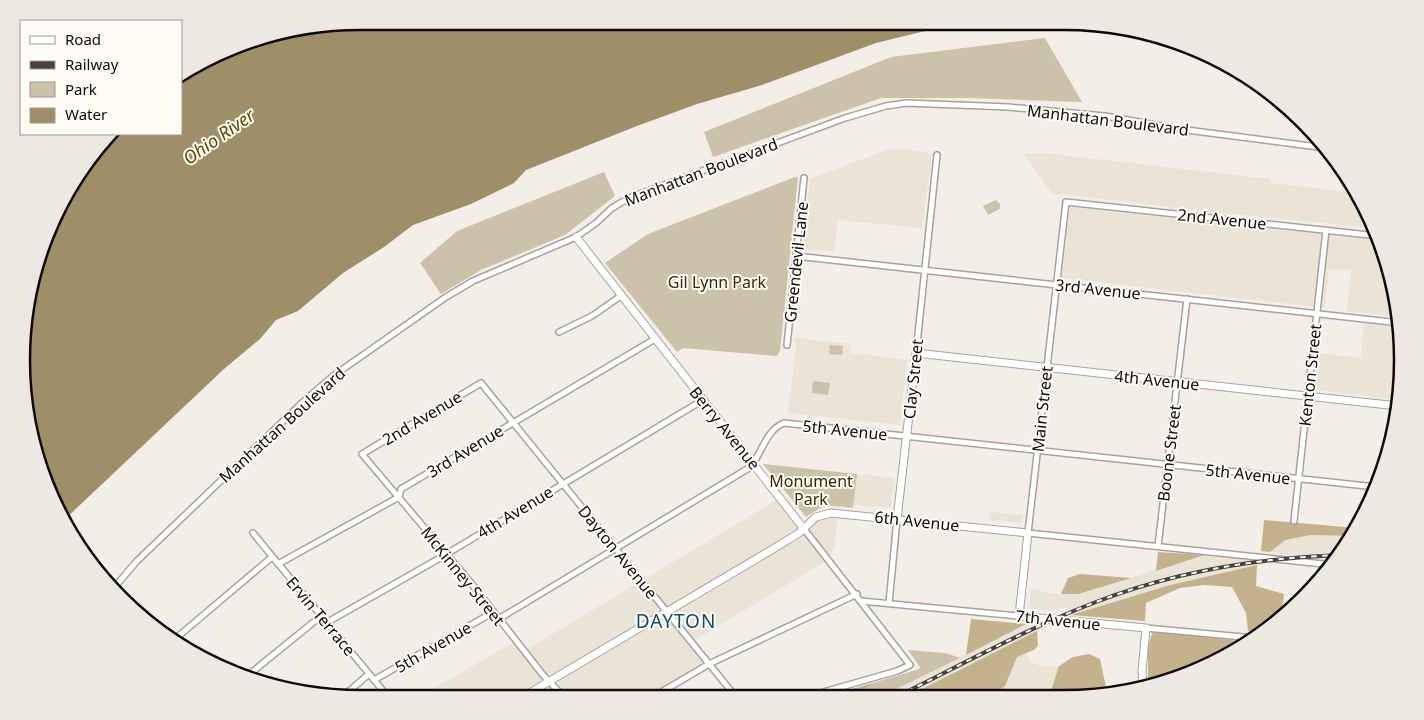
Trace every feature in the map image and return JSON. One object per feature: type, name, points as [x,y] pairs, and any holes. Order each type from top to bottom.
[{"type":"street","name":"Manhattan Boulevard","points":[[118,584],[137,561],[216,484],[334,376],[446,297],[473,281],[576,237],[596,223],[612,208],[629,198],[844,118],[886,106],[907,103],[1008,107],[1105,116],[1179,129],[1316,147]]},
{"type":"street","name":"Clay Street","points":[[888,602],[937,155]]},
{"type":"street","name":"Greendevil Lane","points":[[787,345],[804,178]]},
{"type":"street","name":"2nd Avenue","points":[[1066,202],[1369,235]]},
{"type":"street","name":"Main Street","points":[[1019,616],[1066,202]]},
{"type":"street","name":"Kenton Street","points":[[1294,520],[1326,230]]},
{"type":"street","name":"Berry Avenue","points":[[576,237],[828,560],[857,594],[905,657],[909,666],[829,690]]},
{"type":"street","name":"3rd Avenue","points":[[796,256],[1391,322]]},
{"type":"street","points":[[560,332],[592,316],[622,295]]},
{"type":"street","name":"Boone Street","points":[[1158,546],[1187,299]]},
{"type":"street","name":"3rd Avenue","points":[[278,564],[399,497],[401,489],[655,339]]},
{"type":"street","name":"4th Avenue","points":[[916,353],[1391,405]]},
{"type":"street","name":"2nd Avenue","points":[[362,454],[481,383]]},
{"type":"street","name":"Dayton Avenue","points":[[481,383],[730,690]]},
{"type":"street","name":"4th Avenue","points":[[326,623],[703,400]]},
{"type":"street","name":"5th Avenue","points":[[754,463],[757,453],[770,435],[778,426],[784,424],[1368,487]]},
{"type":"street","name":"McKinney Street","points":[[362,454],[446,553],[497,620],[557,690]]},
{"type":"street","points":[[497,620],[754,463]]},
{"type":"street","name":"6th Avenue","points":[[535,690],[804,529],[816,518],[831,513],[1324,564]]},
{"type":"street","name":"Ervin Terrace","points":[[253,534],[382,690]]},
{"type":"street","points":[[179,635],[272,557]]},
{"type":"street","points":[[665,690],[709,664],[857,594]]},
{"type":"street","name":"7th Avenue","points":[[861,601],[888,602],[1243,637]]},
{"type":"street","name":"5th Avenue","points":[[374,680],[492,613]]},
{"type":"street","points":[[253,672],[321,616]]},
{"type":"street","points":[[1143,681],[1146,628]]},
{"type":"street","points":[[351,690],[369,674]]},
{"type":"shaded area","points":[[903,149],[926,152],[932,155],[922,228],[838,220],[834,252],[805,249],[803,247],[810,179],[886,150]]},
{"type":"shaded area","points":[[1044,153],[1270,179],[1270,183],[1348,192],[1366,227],[1210,212],[1062,194],[1053,195],[1024,154]]},
{"type":"shaded area","points":[[1070,207],[1371,240],[1383,275],[1391,316],[1347,311],[1351,270],[1329,269],[1325,308],[1062,278]]},
{"type":"shaded area","points":[[1364,323],[1392,326],[1394,360],[1391,399],[1316,390],[1314,388],[1318,353],[1361,358]]},
{"type":"shaded area","points":[[794,338],[851,344],[850,353],[907,360],[900,425],[788,413],[796,346]]},
{"type":"shaded area","points":[[857,474],[894,478],[891,508],[853,505]]},
{"type":"shaded area","points":[[780,498],[804,529],[816,517],[838,513],[835,545],[828,560],[692,642],[709,664],[665,690],[557,690],[549,682],[535,690],[430,690],[515,642],[524,651]]},
{"type":"shaded area","points":[[990,512],[1022,515],[1022,523],[989,520]]},
{"type":"shaded area","points":[[1264,520],[1348,527],[1343,536],[1311,535],[1285,540],[1270,552],[1261,551]]},
{"type":"shaded area","points":[[1311,535],[1343,536],[1328,558],[1311,559],[1270,552],[1285,540]]},
{"type":"shaded area","points":[[1158,552],[1204,555],[1156,571]]},
{"type":"shaded area","points":[[1204,555],[1247,559],[1264,563],[1265,565],[1257,565],[1170,585],[1071,615],[1067,607],[1056,611],[1029,609],[1031,589],[1056,594],[1078,594]]},
{"type":"shaded area","points":[[1257,565],[1256,586],[1284,594],[1282,608],[1265,622],[1251,631],[1248,631],[1246,613],[1232,587],[1204,585],[1180,588],[1146,603],[1145,621],[1071,615],[1170,585]]},
{"type":"shaded area","points":[[1080,574],[1131,578],[1078,594],[1061,594],[1068,578]]},
{"type":"shaded area","points":[[971,619],[1026,624],[966,655]]},
{"type":"shaded area","points":[[1026,624],[1048,626],[920,690],[895,690]]},
{"type":"shaded area","points":[[1037,631],[1038,646],[1034,650],[1017,657],[1005,686],[999,690],[920,690]]},
{"type":"shaded area","points":[[1153,631],[1237,641],[1190,665],[1148,679],[1148,646]]},
{"type":"shaded area","points":[[1027,654],[1031,662],[1045,668],[1059,666],[1051,690],[998,690],[1017,657]]},
{"type":"shaded area","points":[[1089,654],[1100,659],[1106,687],[1051,690],[1059,666],[1073,657]]},
{"type":"shaded area","points":[[873,683],[864,690],[849,690]]},
{"type":"shaded area","points":[[969,689],[998,690],[963,690]]},
{"type":"green space","points":[[1045,38],[1082,102],[968,98],[881,98],[713,157],[704,132],[891,57]]},
{"type":"green space","points":[[604,172],[615,196],[565,235],[481,270],[441,294],[420,263],[457,231]]},
{"type":"green space","name":"Gil Lynn Park","points":[[798,177],[780,351],[777,356],[683,348],[677,352],[605,263],[648,234]]},
{"type":"green space","points":[[996,200],[1000,204],[1000,209],[988,215],[983,206]]},
{"type":"green space","points":[[830,345],[843,346],[842,355],[829,354]]},
{"type":"green space","points":[[813,381],[830,383],[828,395],[812,393]]},
{"type":"green space","name":"Monument Park","points":[[763,464],[857,474],[853,508],[825,505],[806,517]]},
{"type":"green space","points":[[908,650],[946,653],[960,658],[894,690],[864,690],[873,683],[919,669],[920,667]]},
{"type":"water","name":"Ohio River","points":[[929,30],[876,43],[762,85],[697,104],[526,170],[514,183],[471,204],[413,225],[384,247],[343,273],[298,311],[276,320],[260,339],[224,369],[69,515],[55,486],[41,445],[33,403],[30,360],[31,338],[36,296],[41,275],[64,214],[98,159],[119,135],[182,135],[182,83],[214,64],[275,41],[296,36],[338,31]]},
{"type":"railway","points":[[910,690],[1046,623],[1125,591],[1216,568],[1278,559],[1330,556]]},
{"type":"district","name":"DAYTON","points":[[676,621]]}]
